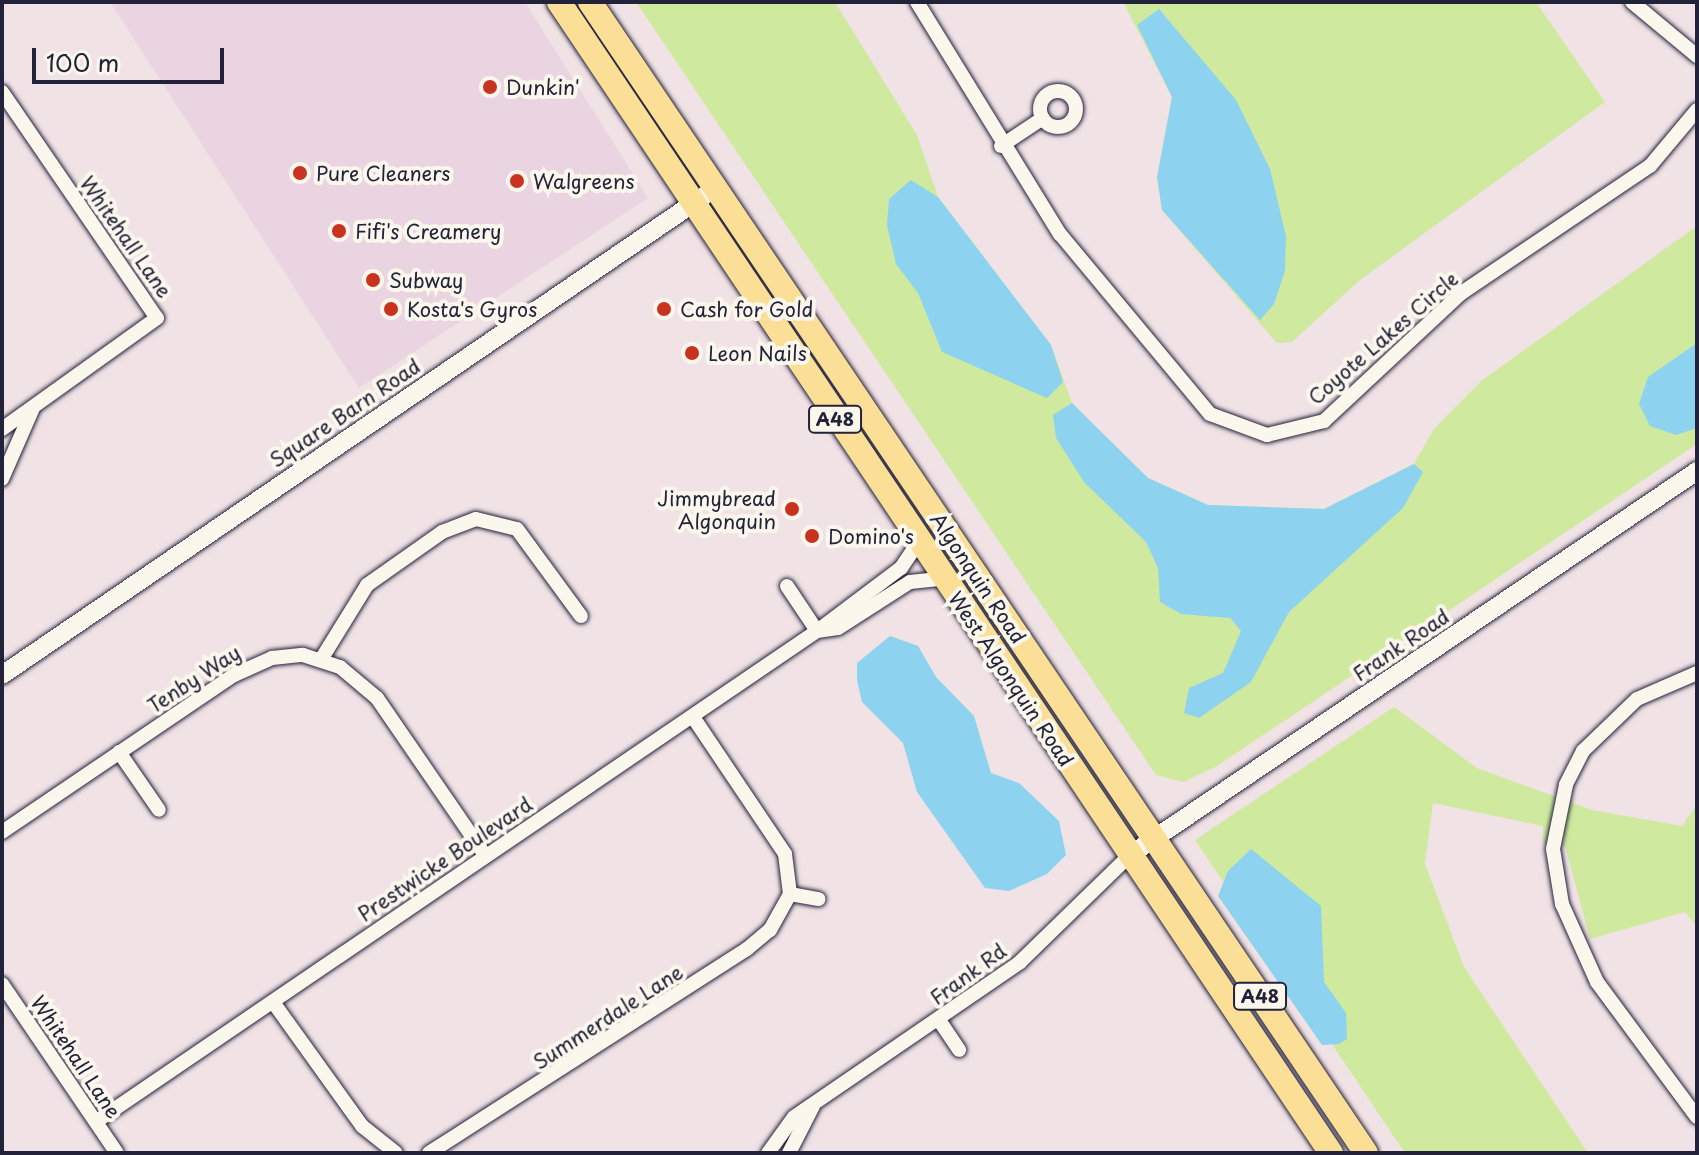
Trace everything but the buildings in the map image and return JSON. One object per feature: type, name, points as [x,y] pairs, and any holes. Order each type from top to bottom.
[{"type":"main road","name":"A48","points":[[559,2],[690,206]]},
{"type":"main road","name":"Algonquin Road","points":[[590,2],[1366,1153]]},
{"type":"main road","name":"West Algonquin Road","points":[[690,206],[1331,1153]]},
{"type":"street","name":"Coyote Lakes Circle","points":[[917,2],[1001,146],[1060,234],[1210,414],[1267,435],[1324,421],[1460,294],[1650,166],[1697,110]]},
{"type":"street","points":[[1632,2],[1697,56]]},
{"type":"street","name":"Whitehall Lane","points":[[2,92],[157,318],[2,429]]},
{"type":"street","points":[[1001,146],[1043,118]]},
{"type":"street","name":"Square Barn Road","points":[[2,675],[714,189]]},
{"type":"street","points":[[2,479],[33,408]]},
{"type":"street","name":"Frank Road","points":[[1130,855],[1697,471]]},
{"type":"street","points":[[485,855],[377,698],[322,658],[336,625],[367,585],[442,532],[476,519],[517,529],[581,616]]},
{"type":"street","name":"Prestwicke Boulevard","points":[[97,1121],[817,631],[901,568],[919,541]]},
{"type":"street","name":"Prestwicke Boulevard","points":[[817,631],[838,628],[924,577],[950,587]]},
{"type":"street","points":[[787,586],[817,631]]},
{"type":"street","name":"Tenby Way","points":[[2,832],[254,664],[322,658]]},
{"type":"street","points":[[1697,673],[1637,699],[1583,751],[1566,785],[1553,849],[1562,904],[1597,982],[1646,1057],[1697,1117]]},
{"type":"street","points":[[693,717],[785,854],[790,894],[819,899]]},
{"type":"street","points":[[119,752],[159,810]]},
{"type":"street","name":"Frank Rd","points":[[768,1153],[788,1123],[1020,962],[1130,855]]},
{"type":"street","name":"Summerdale Lane","points":[[429,1153],[747,949],[770,930],[790,894]]},
{"type":"street","name":"Whitehall Lane","points":[[2,984],[117,1153]]},
{"type":"street","points":[[273,1002],[362,1126],[396,1153]]},
{"type":"street","points":[[939,1020],[959,1050]]},
{"type":"street","name":"Frank Rd","points":[[789,1153],[813,1106]]},
{"type":"shaded area","points":[[110,2],[525,2],[648,198],[359,388]]},
{"type":"green space","points":[[636,2],[835,2],[917,135],[938,197],[1051,345],[1072,403],[1148,478],[1207,505],[1324,509],[1414,464],[1434,429],[1481,381],[1697,226],[1697,444],[1217,766],[1183,782],[1156,775]]},
{"type":"green space","points":[[1123,2],[1536,2],[1605,102],[1360,280],[1292,342],[1277,343],[1162,210],[1157,177],[1172,97]]},
{"type":"green space","points":[[1394,707],[1477,768],[1592,810],[1682,826],[1697,804],[1697,927],[1685,912],[1590,939],[1565,846],[1543,843],[1543,826],[1433,803],[1425,864],[1464,967],[1588,1153],[1405,1153],[1195,840]]},
{"type":"water","points":[[1159,9],[1236,100],[1270,169],[1286,236],[1285,271],[1274,304],[1260,320],[1162,210],[1157,177],[1172,97],[1137,25]]},
{"type":"water","points":[[911,180],[938,197],[1051,345],[1063,382],[1047,398],[942,352],[918,293],[896,264],[887,225],[889,199]]},
{"type":"water","points":[[1697,343],[1697,428],[1676,435],[1650,426],[1639,404],[1648,377]]},
{"type":"water","points":[[1072,403],[1148,478],[1208,505],[1324,509],[1414,464],[1423,472],[1403,508],[1289,612],[1251,682],[1199,718],[1184,713],[1189,688],[1223,673],[1241,631],[1230,618],[1181,614],[1160,602],[1158,568],[1146,542],[1084,482],[1056,438],[1053,415]]},
{"type":"water","points":[[890,636],[918,646],[936,677],[974,716],[991,773],[1019,783],[1059,821],[1066,855],[1047,874],[1009,891],[985,888],[917,792],[903,743],[862,702],[857,680],[857,663]]},
{"type":"water","points":[[1251,849],[1321,906],[1324,982],[1346,1013],[1347,1039],[1339,1044],[1322,1045],[1218,896],[1228,871]]},
{"type":"place","name":"Dunkin'","points":[[490,87]]},
{"type":"place","name":"Pure Cleaners","points":[[300,173]]},
{"type":"place","name":"Walgreens","points":[[517,181]]},
{"type":"place","name":"Fifi's Creamery","points":[[339,231]]},
{"type":"place","name":"Subway","points":[[373,280]]},
{"type":"place","name":"Kosta's Gyros","points":[[391,309]]},
{"type":"place","name":"Cash for Gold","points":[[664,309]]},
{"type":"place","name":"Leon Nails","points":[[692,353]]},
{"type":"place","name":"Jimmybread Algonquin","points":[[792,509]]},
{"type":"place","name":"Domino's","points":[[812,536]]}]
